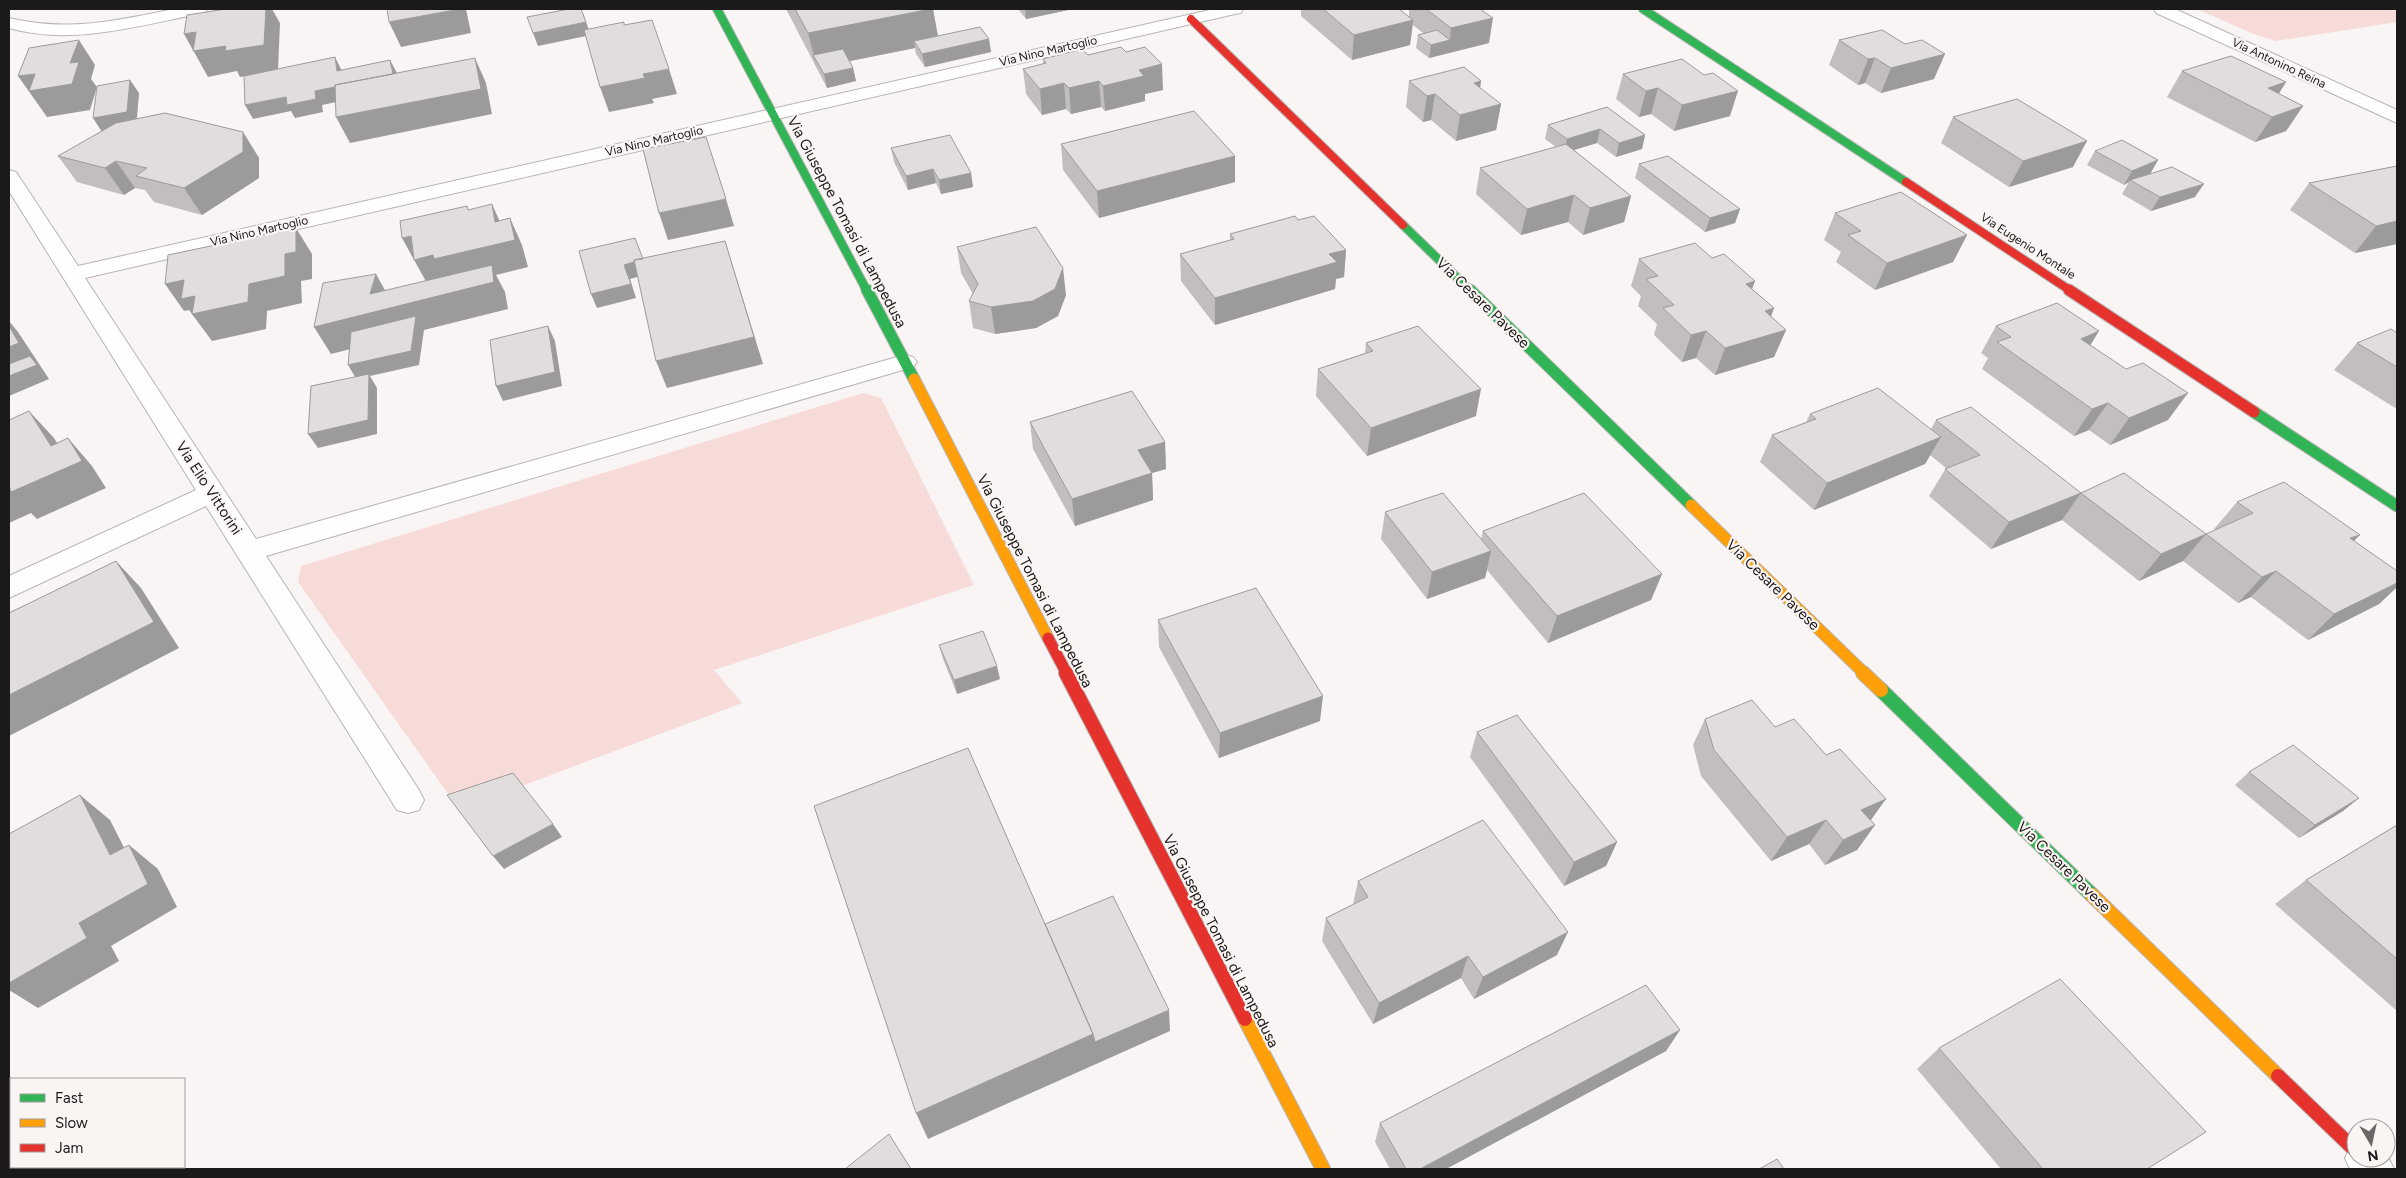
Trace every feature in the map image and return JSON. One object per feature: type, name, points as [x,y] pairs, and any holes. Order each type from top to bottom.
[{"type":"street","points":[[9,23],[38,30],[99,27],[198,9]]},
{"type":"street","name":"Via Giuseppe Tomasi di Lampedusa","points":[[717,9],[905,362],[1323,1169]]},
{"type":"street","name":"Via Nino Martoglio","points":[[72,274],[1235,9]]},
{"type":"street","name":"Via Eugenio Montale","points":[[1643,9],[2397,506]]},
{"type":"street","name":"Via Antonino Reina","points":[[2162,9],[2397,117]]},
{"type":"street","name":"Via Cesare Pavese","points":[[1191,19],[2346,1141]]},
{"type":"street","points":[[16,40],[38,30]]},
{"type":"street","name":"Via Elio Vittorini","points":[[9,176],[408,800]]},
{"type":"street","points":[[249,551],[905,362]]},
{"type":"street","points":[[9,588],[212,493]]},
{"type":"shaded area","points":[[2197,9],[2397,9],[2397,22],[2276,41],[2251,33]]},
{"type":"shaded area","points":[[863,393],[881,398],[974,585],[714,670],[742,703],[522,786],[458,808],[298,582],[301,566]]},
{"type":"building","points":[[226,9],[266,9],[264,45],[225,51],[226,46],[193,51],[196,32],[184,34],[187,15]]},
{"type":"building","points":[[387,9],[460,9],[389,22]]},
{"type":"building","points":[[569,9],[581,9],[586,22],[533,33],[527,17]]},
{"type":"building","points":[[795,9],[931,9],[808,33]]},
{"type":"building","points":[[1323,9],[1399,9],[1413,20],[1354,35]]},
{"type":"building","points":[[1426,9],[1480,9],[1493,18],[1451,28]]},
{"type":"building","points":[[652,20],[669,69],[643,74],[645,78],[600,87],[584,30],[624,22],[624,25]]},
{"type":"building","points":[[980,27],[989,39],[922,54],[914,41]]},
{"type":"building","points":[[1437,30],[1450,40],[1431,45],[1418,35]]},
{"type":"building","points":[[1882,30],[1905,44],[1922,40],[1945,54],[1891,68],[1875,58],[1868,59],[1839,40]]},
{"type":"building","points":[[79,40],[70,63],[79,62],[72,84],[29,91],[35,74],[18,76],[29,48]]},
{"type":"building","points":[[1121,47],[1126,52],[1145,47],[1162,64],[1139,70],[1144,76],[1103,86],[1099,81],[1069,88],[1064,83],[1040,89],[1023,69],[1046,63],[1043,59],[1082,49],[1088,55]]},
{"type":"building","points":[[843,49],[853,68],[824,74],[813,55]]},
{"type":"building","points":[[2231,56],[2286,82],[2268,88],[2303,106],[2272,117],[2182,71]]},
{"type":"building","points":[[335,57],[337,71],[390,60],[393,74],[335,85],[335,87],[315,91],[316,99],[287,105],[286,97],[245,105],[244,76]]},
{"type":"building","points":[[475,58],[481,89],[336,117],[335,85]]},
{"type":"building","points":[[1682,59],[1704,75],[1713,73],[1738,91],[1682,105],[1658,88],[1646,91],[1623,74]]},
{"type":"building","points":[[1464,67],[1481,81],[1474,83],[1501,104],[1460,115],[1435,94],[1427,96],[1409,81]]},
{"type":"building","points":[[130,80],[127,112],[93,118],[97,86]]},
{"type":"building","points":[[2017,99],[2087,141],[2023,161],[1953,117]]},
{"type":"building","points":[[1607,107],[1645,135],[1619,143],[1600,129],[1567,139],[1548,125]]},
{"type":"building","points":[[1194,111],[1235,156],[1097,191],[1061,144]]},
{"type":"building","points":[[165,113],[243,132],[243,152],[184,188],[136,176],[147,168],[116,161],[105,168],[58,156],[116,123]]},
{"type":"building","points":[[950,135],[971,173],[939,180],[933,169],[906,176],[891,148]]},
{"type":"building","points":[[706,137],[726,199],[659,213],[643,149]]},
{"type":"building","points":[[2122,140],[2158,160],[2132,171],[2095,151]]},
{"type":"building","points":[[1566,144],[1631,196],[1590,208],[1574,195],[1527,209],[1480,168]]},
{"type":"building","points":[[1668,156],[1740,209],[1710,218],[1639,164]]},
{"type":"building","points":[[2397,166],[2397,221],[2376,226],[2309,183]]},
{"type":"building","points":[[2172,167],[2204,184],[2160,197],[2130,180]]},
{"type":"building","points":[[1901,192],[1967,235],[1887,263],[1848,235],[1861,231],[1835,213]]},
{"type":"building","points":[[492,204],[495,222],[510,218],[515,240],[434,259],[433,255],[414,260],[411,236],[402,238],[400,221],[467,206],[468,210]]},
{"type":"building","points":[[1295,216],[1298,220],[1314,216],[1346,250],[1329,254],[1337,262],[1215,298],[1180,254],[1234,239],[1230,234]]},
{"type":"building","points":[[1036,227],[1063,268],[1055,289],[1033,301],[991,307],[969,301],[978,284],[957,247]]},
{"type":"building","points":[[296,228],[296,252],[285,254],[285,276],[249,284],[248,302],[192,314],[195,296],[181,299],[184,280],[165,284],[168,255]]},
{"type":"building","points":[[635,238],[643,259],[634,260],[634,262],[624,265],[631,284],[591,294],[579,251]]},
{"type":"building","points":[[725,241],[754,337],[656,361],[634,260]]},
{"type":"building","points":[[1695,243],[1712,258],[1724,254],[1755,281],[1746,284],[1774,308],[1765,311],[1786,330],[1725,348],[1706,331],[1691,335],[1663,308],[1674,305],[1646,279],[1658,276],[1639,259]]},
{"type":"building","points":[[492,265],[494,282],[314,327],[323,283],[376,274],[370,294]]},
{"type":"building","points":[[2057,303],[2099,331],[2081,339],[2126,369],[2143,363],[2188,393],[2129,418],[2108,403],[2092,409],[1997,342],[2011,337],[1996,326]]},
{"type":"building","points":[[416,316],[411,351],[348,365],[351,332]]},
{"type":"building","points":[[9,326],[19,343],[9,347]]},
{"type":"building","points":[[548,326],[555,372],[496,386],[490,340]]},
{"type":"building","points":[[1418,326],[1481,389],[1371,428],[1318,369],[1373,351],[1366,343]]},
{"type":"building","points":[[2391,329],[2397,333],[2397,367],[2357,343]]},
{"type":"building","points":[[30,356],[37,365],[9,376],[9,364]]},
{"type":"building","points":[[369,374],[368,420],[308,434],[311,386]]},
{"type":"building","points":[[1878,388],[1941,437],[1827,483],[1772,435],[1816,419],[1810,414]]},
{"type":"building","points":[[1132,391],[1165,442],[1138,450],[1152,473],[1072,499],[1030,422]]},
{"type":"building","points":[[1971,407],[2081,493],[2009,522],[1945,469],[1980,455],[1936,420]]},
{"type":"building","points":[[29,411],[51,446],[68,438],[82,461],[11,492],[9,486],[9,420]]},
{"type":"building","points":[[2124,473],[2206,534],[2161,554],[2081,493]]},
{"type":"building","points":[[2284,482],[2360,535],[2350,538],[2397,571],[2397,583],[2334,614],[2276,571],[2262,577],[2206,534],[2253,513],[2237,502]]},
{"type":"building","points":[[1443,493],[1491,551],[1432,572],[1385,512]]},
{"type":"building","points":[[1584,493],[1662,574],[1557,616],[1483,531]]},
{"type":"building","points":[[116,561],[154,622],[9,695],[9,613]]},
{"type":"building","points":[[1256,588],[1323,696],[1220,733],[1158,620]]},
{"type":"building","points":[[983,631],[997,666],[954,680],[939,645]]},
{"type":"building","points":[[1752,700],[1775,727],[1794,719],[1826,755],[1840,749],[1886,799],[1861,810],[1875,825],[1843,840],[1826,820],[1787,837],[1714,750],[1705,719]]},
{"type":"building","points":[[1517,715],[1617,842],[1574,862],[1477,732]]},
{"type":"building","points":[[2293,745],[2359,798],[2315,825],[2249,772]]},
{"type":"building","points":[[968,748],[1093,1034],[916,1113],[814,806]]},
{"type":"building","points":[[513,773],[553,824],[493,856],[447,795]]},
{"type":"building","points":[[80,795],[110,855],[129,845],[148,884],[79,923],[87,938],[9,983],[9,834]]},
{"type":"building","points":[[1483,820],[1568,932],[1483,977],[1468,956],[1379,1003],[1326,918],[1368,897],[1358,881]]},
{"type":"building","points":[[2397,825],[2397,959],[2306,880]]},
{"type":"building","points":[[1113,896],[1169,1010],[1095,1042],[1045,924]]},
{"type":"building","points":[[2060,979],[2206,1132],[2147,1169],[2043,1169],[1939,1048]]},
{"type":"building","points":[[1646,985],[1680,1030],[1420,1169],[1406,1169],[1380,1123]]},
{"type":"building","points":[[889,1134],[911,1169],[845,1169]]},
{"type":"building","points":[[1777,1159],[1784,1169],[1759,1169]]},
{"type":"traffic: fast","points":[[717,9],[914,379]]},
{"type":"traffic: fast","points":[[1643,9],[1906,182]]},
{"type":"traffic: fast","points":[[1403,225],[1691,505]]},
{"type":"traffic: fast","points":[[2254,412],[2397,506]]},
{"type":"traffic: fast","points":[[1881,690],[2092,895]]},
{"type":"traffic: slow","points":[[914,379],[1048,638]]},
{"type":"traffic: slow","points":[[1691,505],[1881,690]]},
{"type":"traffic: slow","points":[[2092,895],[2278,1076]]},
{"type":"traffic: slow","points":[[1245,1019],[1323,1169]]},
{"type":"traffic: jam","points":[[1191,19],[1403,225]]},
{"type":"traffic: jam","points":[[1906,182],[2254,412]]},
{"type":"traffic: jam","points":[[1048,638],[1245,1019]]},
{"type":"traffic: jam","points":[[2278,1076],[2346,1141]]}]
